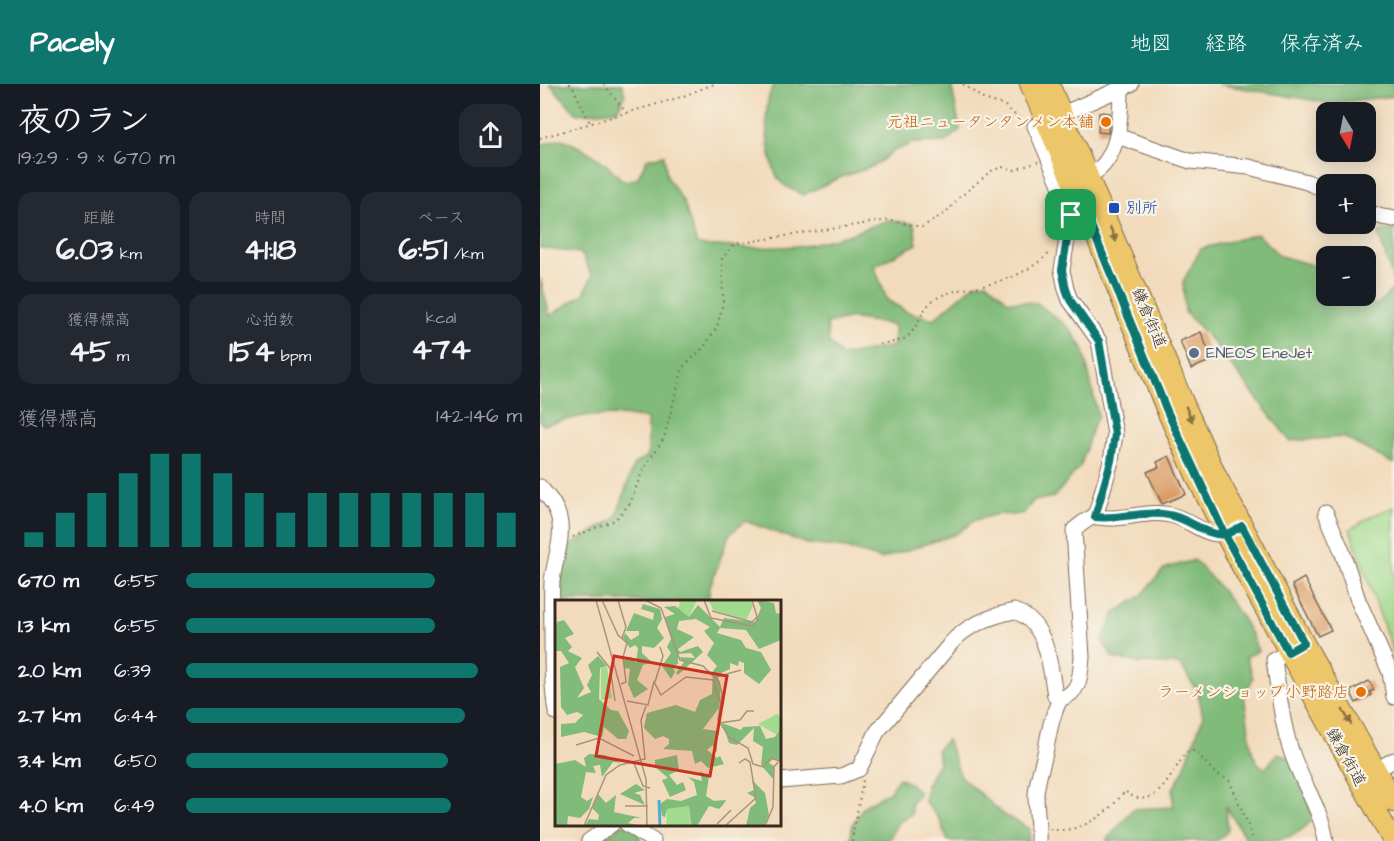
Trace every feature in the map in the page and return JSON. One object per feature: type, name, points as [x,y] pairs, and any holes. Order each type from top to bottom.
[{"type":"main road","name":"鎌倉街道","points":[[1030,84],[1048,120],[1078,212],[1167,411],[1296,647],[1393,841]]},
{"type":"main road","name":"鎌倉街道","points":[[1049,84],[1048,120],[1089,176],[1216,475],[1234,530]]},
{"type":"main road","name":"鎌倉街道","points":[[1296,647],[1376,770],[1394,802]]},
{"type":"street","points":[[1095,517],[1111,461],[1115,434],[1099,341],[1070,300],[1066,289],[1062,270],[1078,212],[1069,206],[1049,158],[1048,120],[1124,86]]},
{"type":"street","points":[[1089,176],[1098,170],[1112,151],[1117,136],[1124,86]]},
{"type":"street","points":[[1117,136],[1190,161],[1249,167],[1316,186]]},
{"type":"street","points":[[1376,216],[1394,219]]},
{"type":"street","points":[[540,487],[554,504],[560,525],[552,580],[550,622],[554,637],[551,669],[555,703]]},
{"type":"street","points":[[1326,513],[1342,551],[1358,600],[1390,672],[1394,697]]},
{"type":"street","points":[[1038,841],[1037,781],[1052,714],[1060,699],[1069,696],[1076,688],[1080,677],[1082,657],[1074,530],[1095,517],[1164,514],[1181,519],[1206,532],[1234,530]]},
{"type":"street","points":[[782,781],[840,776],[859,769],[877,732],[959,634],[1000,614],[1014,611],[1036,627],[1047,652],[1055,696],[1060,699]]},
{"type":"street","points":[[1296,647],[1274,660],[1285,726],[1294,760],[1312,798],[1326,841]]},
{"type":"street","points":[[1376,770],[1394,760]]},
{"type":"street","points":[[589,841],[611,826]]},
{"type":"street","points":[[629,826],[653,841]]},
{"type":"path","points":[[569,84],[572,85],[590,123]]},
{"type":"path","points":[[604,84],[627,114]]},
{"type":"path","points":[[540,138],[627,114],[714,84]]},
{"type":"path","points":[[963,84],[983,99],[1004,105],[1022,122],[1048,120]]},
{"type":"path","points":[[559,543],[615,520],[630,503],[643,470],[664,438],[683,367],[704,347],[717,327],[723,303],[722,258],[735,244],[888,220],[922,227],[947,212],[959,198],[991,171],[1002,167],[1014,170],[1049,158]]},
{"type":"path","points":[[880,344],[906,338],[919,321],[925,308],[935,298],[956,290],[998,282],[1019,275],[1033,267],[1053,250]]},
{"type":"path","points":[[1039,823],[1051,829],[1062,830],[1100,818],[1111,809],[1125,791],[1134,798],[1140,799],[1157,794],[1184,755],[1195,751],[1215,773],[1229,780],[1253,841]]},
{"type":"path","points":[[852,841],[863,780],[859,769]]},
{"type":"green space","points":[[550,84],[622,84],[625,95],[617,110],[577,114]]},
{"type":"green space","points":[[775,84],[951,84],[960,130],[945,142],[913,143],[894,151],[874,166],[839,178],[803,195],[779,180],[771,159],[767,117],[770,93]]},
{"type":"green space","points":[[1218,84],[1394,84],[1394,96],[1323,102]]},
{"type":"green space","points":[[562,139],[595,156],[623,181],[637,179],[647,159],[664,155],[667,177],[684,203],[697,245],[754,248],[803,246],[848,235],[888,220],[914,224],[917,244],[874,266],[887,300],[907,312],[934,319],[975,284],[987,282],[1008,301],[1037,303],[1068,327],[1083,348],[1098,416],[1081,465],[1054,497],[1033,501],[1024,513],[998,514],[975,520],[956,534],[881,559],[846,548],[807,544],[745,521],[729,535],[709,589],[709,600],[559,600],[558,590],[568,547],[616,518],[634,464],[648,456],[648,419],[622,415],[583,416],[543,425],[540,422],[540,278],[550,316],[584,294],[592,276],[581,253],[540,248],[540,145]],"holes":[[[851,318],[894,325],[894,346],[842,356],[829,343],[827,324]]]},
{"type":"green space","points":[[1394,229],[1394,283],[1378,232]]},
{"type":"green space","points":[[1257,234],[1280,256],[1316,266],[1316,306],[1376,306],[1394,288],[1394,464],[1343,437],[1290,441],[1214,343],[1185,312],[1183,282],[1201,249]]},
{"type":"green space","points":[[1394,507],[1394,655],[1350,529]]},
{"type":"green space","points":[[1194,560],[1231,602],[1253,638],[1258,651],[1246,657],[1253,678],[1244,696],[1252,751],[1257,762],[1265,769],[1278,753],[1303,764],[1312,820],[1291,836],[1267,841],[1247,841],[1226,806],[1228,831],[1216,841],[1106,841],[1133,809],[1173,807],[1173,789],[1183,771],[1203,717],[1198,693],[1180,664],[1139,663],[1113,658],[1102,640],[1115,613],[1142,595],[1164,569]]},
{"type":"green space","points":[[947,740],[961,777],[1004,815],[1030,829],[1029,841],[948,841],[939,819],[925,802],[926,785],[939,763],[937,749]]},
{"type":"green space","points":[[899,778],[911,784],[919,793],[911,803],[911,814],[898,822],[888,841],[850,841],[853,823],[864,806],[889,792]]},
{"type":"green space","points":[[616,826],[639,826],[640,841],[600,841],[618,829]]},
{"type":"building","points":[[1099,112],[1110,113],[1108,133],[1098,132]]},
{"type":"building","points":[[1201,332],[1212,360],[1191,369],[1180,341]]},
{"type":"building","points":[[1169,456],[1186,494],[1162,504],[1147,472],[1159,467],[1157,462]]},
{"type":"building","points":[[1304,578],[1331,630],[1318,636],[1292,585]]},
{"type":"building","points":[[1369,681],[1374,690],[1369,692],[1371,695],[1356,703],[1350,691]]},
{"type":"place","name":"元祖ニュータンタンメン本舗","points":[[1106,122]]},
{"type":"place","name":"別所","points":[[1114,208]]},
{"type":"place","name":"ENEOS EneJet","points":[[1194,353]]},
{"type":"place","name":"ラーメンショップ小野路店","points":[[1361,692]]},
{"type":"route","points":[[1071,215],[1062,270],[1070,300],[1099,341],[1115,434],[1111,461],[1095,517],[1172,515],[1206,532],[1225,535],[1288,652],[1304,643],[1242,526],[1225,535],[1167,411],[1084,209],[1071,215]]}]
